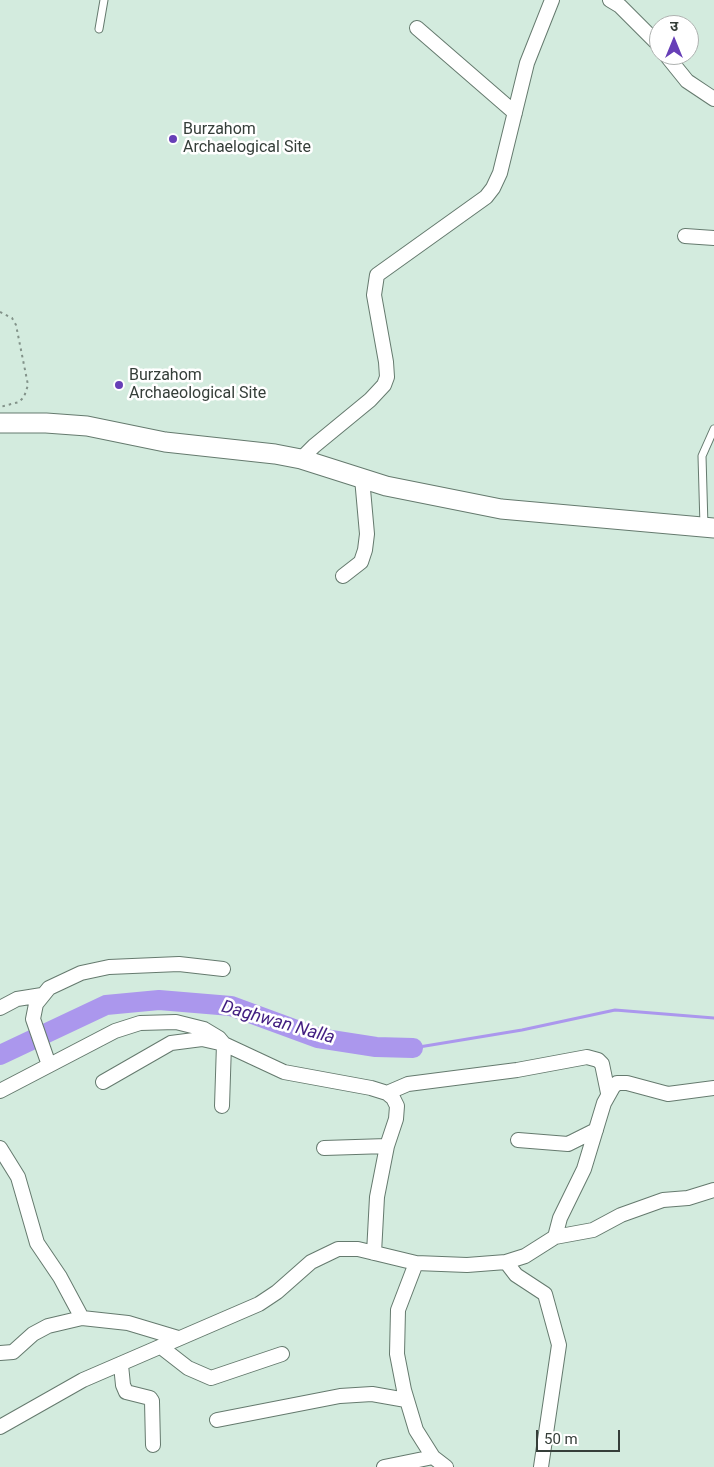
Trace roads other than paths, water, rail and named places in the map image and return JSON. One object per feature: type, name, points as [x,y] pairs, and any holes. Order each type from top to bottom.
[{"type":"street","points":[[610,0],[620,6],[649,35]]},
{"type":"street","points":[[301,459],[370,400],[384,385],[387,377],[386,362],[374,295],[377,275],[486,197],[494,188],[500,173],[527,63],[551,1]]},
{"type":"street","points":[[417,28],[514,113]]},
{"type":"street","points":[[674,65],[687,81],[714,99]]},
{"type":"street","points":[[685,236],[714,238]]},
{"type":"street","points":[[0,423],[46,423],[86,426],[164,442],[301,459],[386,486],[529,513],[709,527]]},
{"type":"street","points":[[343,576],[361,562],[366,550],[367,534],[362,478]]},
{"type":"street","points":[[49,1065],[34,1026],[33,1012],[42,995],[49,988],[63,980],[82,973],[109,967],[179,964],[222,969]]},
{"type":"street","points":[[0,1008],[17,999],[42,995]]},
{"type":"street","points":[[0,1091],[130,1025],[154,1021],[176,1022],[204,1029],[219,1038],[224,1044],[222,1106]]},
{"type":"street","points":[[102,1082],[171,1044],[202,1039],[224,1044],[284,1072],[371,1088],[387,1093],[393,1098],[397,1106],[396,1119],[387,1146],[377,1197],[374,1254]]},
{"type":"street","points":[[387,1093],[408,1084],[517,1070],[587,1057],[598,1060],[602,1064],[608,1093]]},
{"type":"street","points":[[555,1237],[560,1218],[584,1168],[608,1093],[617,1083],[621,1082],[668,1094],[714,1088]]},
{"type":"street","points":[[518,1140],[568,1144],[596,1130]]},
{"type":"street","points":[[324,1148],[387,1146]]},
{"type":"street","points":[[0,1148],[18,1177],[37,1243],[60,1277],[82,1318]]},
{"type":"street","points":[[0,1427],[82,1380],[121,1365],[178,1338],[259,1304],[326,1252],[349,1249],[416,1263],[467,1264],[506,1262],[525,1256],[555,1237],[593,1230],[621,1215],[663,1200],[688,1198],[714,1190]]},
{"type":"street","points":[[506,1262],[516,1274],[545,1294],[560,1345],[541,1467]]},
{"type":"street","points":[[416,1263],[398,1310],[396,1323],[397,1354],[406,1400],[416,1430],[433,1457],[446,1467]]},
{"type":"street","points":[[0,1352],[13,1352],[32,1334],[48,1326],[82,1318],[128,1323],[178,1338]]},
{"type":"street","points":[[161,1347],[188,1368],[211,1378],[282,1354]]},
{"type":"street","points":[[121,1365],[123,1386],[126,1392],[150,1398],[152,1401],[152,1445]]},
{"type":"street","points":[[216,1420],[316,1399],[348,1395],[372,1394],[406,1400]]},
{"type":"street","points":[[384,1467],[433,1457]]},
{"type":"lane","points":[[99,29],[104,0]]},
{"type":"lane","points":[[709,527],[702,456],[714,429]]},
{"type":"waterway","name":"Daghwan Nalla","points":[[0,1055],[106,1005],[159,1000],[231,1006],[318,1038],[376,1047],[413,1048]]},
{"type":"waterway","name":"Daghwan Nalla","points":[[413,1048],[522,1030],[615,1010],[714,1018]]},
{"type":"place","name":"Burzahom Archaelogical Site","points":[[173,139]]},
{"type":"place","name":"Burzahom Archaeological Site","points":[[119,385]]}]
